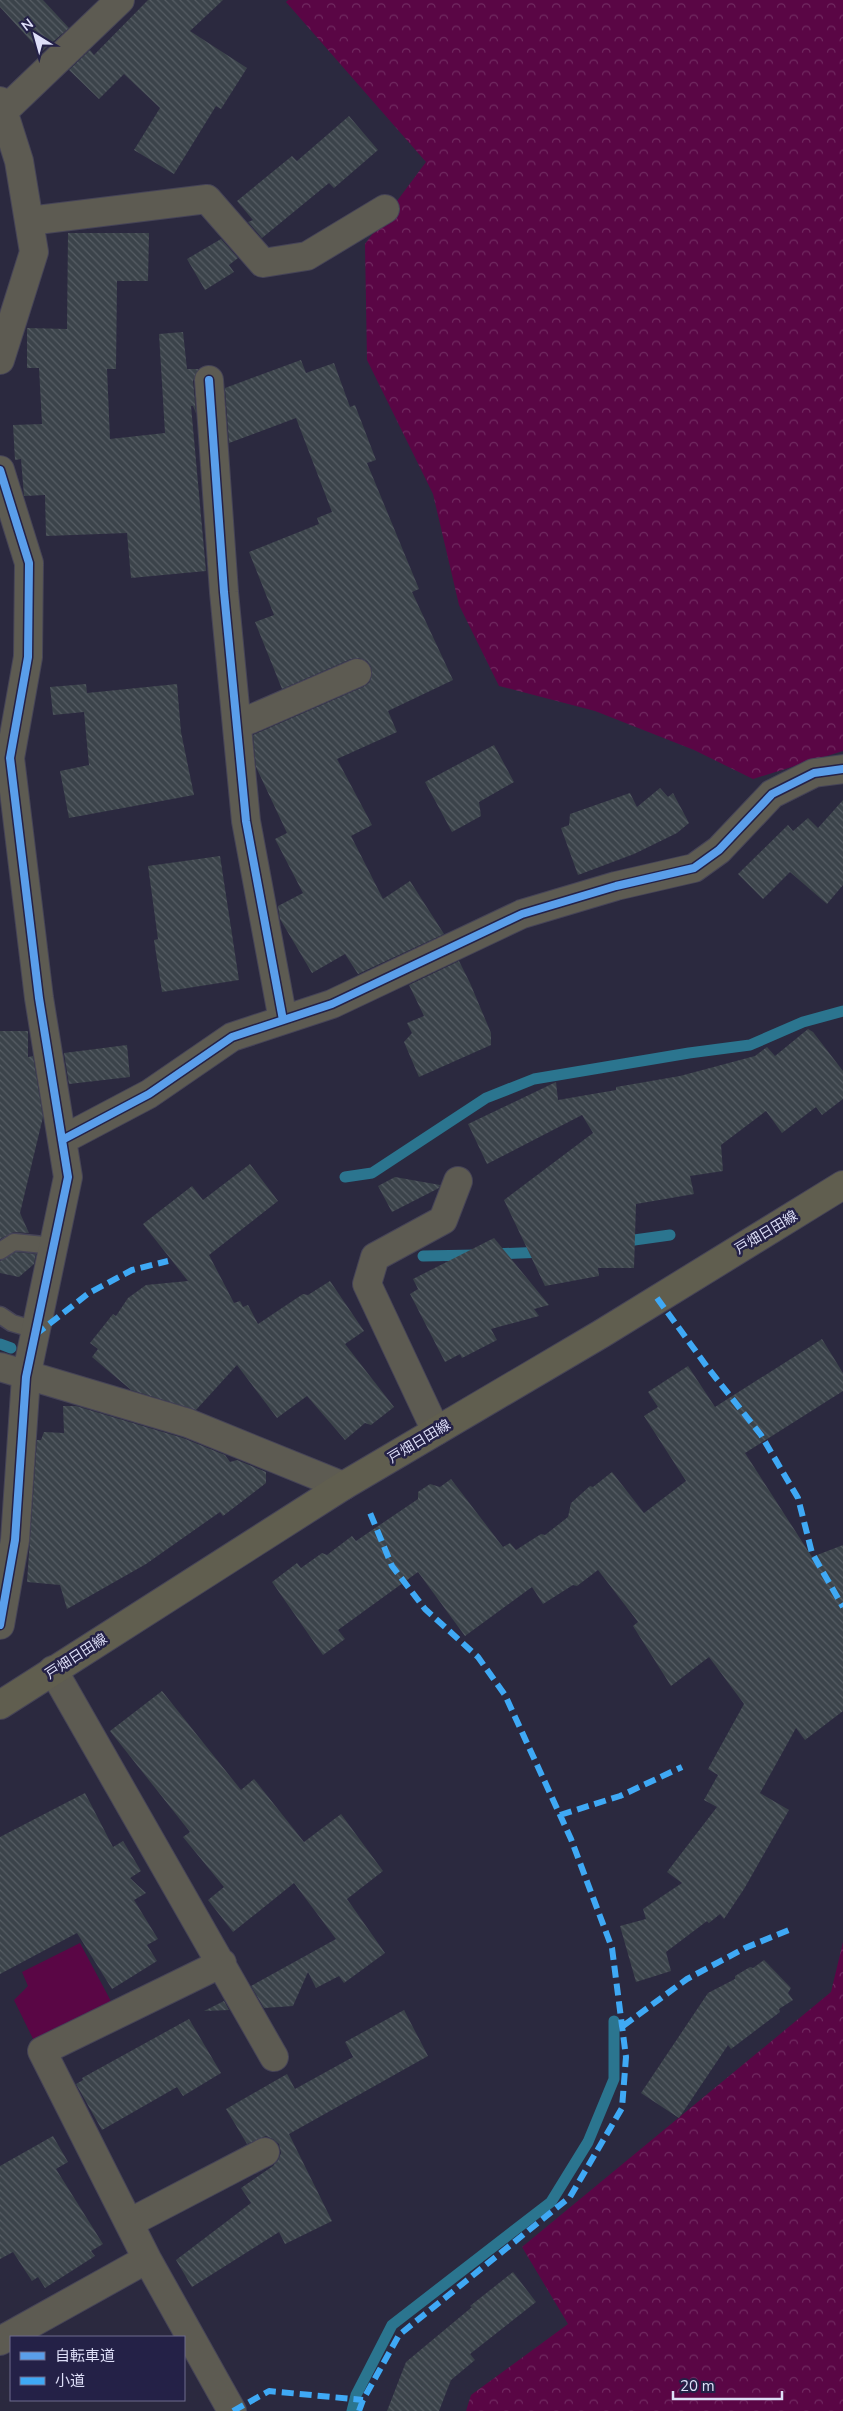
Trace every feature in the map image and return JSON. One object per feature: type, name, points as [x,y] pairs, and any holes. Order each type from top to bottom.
[{"type":"main road","name":"戸畑日田線","points":[[0,1705],[343,1486],[601,1334],[843,1185]]},
{"type":"street","points":[[0,360],[5,328],[34,252],[19,161],[2,107],[120,0]]},
{"type":"street","points":[[29,221],[207,198],[263,263],[307,256],[385,209]]},
{"type":"street","points":[[209,380],[224,592],[246,821],[283,1020]]},
{"type":"street","points":[[0,470],[29,563],[28,657],[10,758],[24,889],[39,998],[68,1177],[26,1376],[15,1540],[0,1625]]},
{"type":"street","points":[[237,725],[357,673]]},
{"type":"street","points":[[62,1140],[149,1094],[232,1037],[332,1004],[522,914],[616,886],[694,868],[719,850],[772,794],[814,773],[843,769]]},
{"type":"street","points":[[0,856],[24,889]]},
{"type":"street","points":[[436,1431],[367,1284],[375,1257],[443,1220],[458,1181]]},
{"type":"street","points":[[0,1367],[188,1424],[343,1486]]},
{"type":"street","points":[[53,1670],[274,2057]]},
{"type":"street","points":[[222,1963],[42,2051],[148,2259],[232,2411]]},
{"type":"street","points":[[129,2222],[265,2152]]},
{"type":"street","points":[[0,2341],[148,2259]]},
{"type":"lane","points":[[0,1252],[14,1242],[54,1246]]},
{"type":"lane","points":[[0,1315],[12,1322],[36,1330]]},
{"type":"green space","points":[[288,0],[843,0],[843,751],[753,779],[694,750],[595,711],[499,686],[459,605],[433,494],[367,360],[365,244],[426,162],[286,2]]},
{"type":"green space","points":[[843,1942],[843,2411],[466,2411],[471,2395],[568,2324],[522,2247],[831,1992]]},
{"type":"green space","points":[[80,1943],[114,2007],[36,2045],[14,2000],[28,1986],[22,1972]]},
{"type":"building","points":[[0,0],[43,0],[69,28],[41,52],[0,7]]},
{"type":"building","points":[[148,0],[223,0],[190,31],[247,68],[221,109],[216,106],[174,174],[134,150],[160,108],[124,74],[99,99],[69,70],[90,50],[94,55]]},
{"type":"building","points":[[349,116],[378,150],[334,188],[329,183],[262,238],[248,222],[253,220],[237,201],[292,156],[297,161]]},
{"type":"building","points":[[68,233],[149,233],[148,281],[117,281],[116,369],[107,369],[110,439],[165,433],[159,334],[183,332],[187,369],[199,369],[193,381],[196,413],[193,406],[191,406],[206,571],[131,578],[127,533],[46,536],[45,495],[24,496],[21,459],[15,460],[13,425],[42,424],[39,368],[27,368],[27,328],[67,329]]},
{"type":"building","points":[[221,239],[238,258],[229,265],[234,272],[205,290],[187,259]]},
{"type":"building","points":[[301,360],[306,373],[334,363],[350,407],[355,405],[376,460],[367,463],[419,589],[412,592],[453,680],[388,711],[397,732],[337,759],[372,825],[351,836],[383,899],[410,881],[444,934],[358,974],[345,954],[312,973],[280,919],[278,906],[303,893],[275,839],[287,833],[256,767],[253,735],[363,687],[369,683],[372,675],[371,667],[367,661],[359,658],[351,659],[282,689],[255,622],[274,615],[249,552],[319,524],[317,518],[332,512],[296,418],[229,443],[225,388]]},
{"type":"building","points":[[86,684],[87,693],[177,684],[181,732],[194,795],[69,818],[60,771],[89,765],[84,712],[53,715],[50,687]]},
{"type":"building","points":[[494,745],[514,782],[479,802],[481,816],[452,832],[425,782]]},
{"type":"building","points":[[660,788],[668,797],[673,793],[689,823],[677,833],[634,854],[578,875],[561,828],[569,825],[570,814],[630,793],[637,807]]},
{"type":"building","points":[[843,800],[843,885],[827,904],[790,872],[763,899],[738,874],[788,825],[793,831],[808,818],[818,828]]},
{"type":"building","points":[[220,856],[239,980],[162,992],[154,940],[158,939],[148,866]]},
{"type":"building","points":[[459,961],[491,1033],[491,1045],[419,1077],[404,1042],[412,1033],[407,1023],[424,1016],[409,985]]},
{"type":"building","points":[[808,1029],[813,1032],[843,1071],[843,1099],[822,1115],[816,1107],[782,1133],[766,1111],[721,1145],[723,1171],[690,1176],[694,1194],[636,1204],[634,1268],[598,1268],[599,1276],[545,1286],[504,1200],[593,1133],[582,1115],[487,1164],[468,1124],[556,1082],[558,1100],[616,1090],[616,1087],[680,1076],[755,1056],[767,1047],[775,1056]]},
{"type":"building","points":[[0,1031],[28,1031],[28,1057],[33,1056],[43,1117],[20,1213],[29,1233],[14,1232],[0,1239]]},
{"type":"building","points":[[127,1045],[130,1077],[69,1084],[64,1053]]},
{"type":"building","points":[[250,1164],[278,1201],[209,1255],[234,1303],[240,1301],[243,1307],[248,1305],[258,1324],[303,1294],[308,1295],[330,1281],[364,1331],[345,1344],[394,1407],[371,1425],[365,1423],[345,1440],[307,1396],[277,1418],[237,1365],[196,1410],[131,1390],[92,1357],[98,1349],[90,1343],[113,1314],[116,1316],[128,1298],[146,1285],[188,1281],[143,1224],[192,1186],[203,1200]]},
{"type":"building","points":[[395,1177],[440,1185],[439,1188],[392,1212],[378,1186]]},
{"type":"building","points":[[494,1238],[549,1305],[534,1309],[539,1316],[491,1329],[497,1340],[462,1358],[460,1354],[445,1362],[410,1294],[418,1289],[413,1279]]},
{"type":"building","points":[[16,1252],[36,1254],[34,1264],[19,1277],[0,1273],[0,1261]]},
{"type":"building","points":[[822,1339],[843,1373],[843,1391],[745,1453],[812,1557],[843,1545],[843,1711],[805,1740],[796,1728],[760,1793],[789,1810],[744,1889],[724,1919],[720,1914],[709,1923],[707,1921],[666,1952],[671,1971],[636,1982],[620,1926],[646,1919],[643,1909],[682,1883],[667,1872],[717,1807],[704,1800],[718,1775],[708,1769],[744,1704],[709,1657],[671,1686],[633,1626],[638,1622],[598,1570],[577,1586],[573,1585],[543,1604],[532,1587],[465,1636],[418,1572],[338,1630],[345,1639],[323,1655],[272,1582],[297,1563],[301,1568],[322,1553],[327,1555],[352,1536],[356,1541],[418,1499],[418,1492],[430,1484],[440,1487],[451,1479],[503,1547],[510,1543],[516,1550],[541,1534],[545,1535],[568,1517],[571,1503],[590,1486],[593,1487],[612,1472],[644,1513],[686,1481],[644,1416],[658,1407],[648,1392],[688,1366],[715,1407]]},
{"type":"building","points":[[63,1406],[76,1406],[183,1438],[225,1455],[230,1462],[237,1460],[266,1472],[266,1483],[223,1516],[220,1512],[146,1564],[67,1609],[60,1585],[27,1582],[37,1440],[41,1440],[44,1432],[64,1433]]},
{"type":"building","points":[[162,1691],[241,1790],[254,1779],[304,1842],[341,1814],[383,1871],[347,1899],[385,1953],[344,1983],[339,1976],[316,1988],[308,1972],[293,2006],[264,2008],[251,1986],[336,1939],[294,1883],[233,1932],[208,1900],[224,1887],[183,1837],[190,1832],[110,1731]]},
{"type":"building","points":[[85,1793],[113,1847],[123,1841],[141,1871],[130,1878],[146,1893],[134,1900],[158,1939],[147,1945],[157,1961],[112,1989],[77,1933],[0,1974],[0,1837]]},
{"type":"building","points":[[764,1960],[791,1988],[788,1993],[793,2000],[779,2009],[780,2012],[731,2049],[728,2045],[679,2118],[641,2093],[708,1993],[735,1979],[735,1976],[750,1967],[753,1968]]},
{"type":"building","points":[[224,2001],[229,2010],[204,2011]]},
{"type":"building","points":[[404,2010],[428,2056],[289,2134],[332,2221],[285,2244],[279,2232],[192,2287],[176,2260],[251,2203],[241,2188],[273,2166],[281,2153],[279,2144],[266,2136],[247,2144],[226,2109],[287,2074],[295,2089],[353,2057],[345,2042]]},
{"type":"building","points":[[189,2019],[221,2073],[183,2096],[177,2087],[102,2130],[76,2084],[83,2080],[82,2078]]},
{"type":"building","points":[[53,2136],[68,2162],[56,2169],[103,2244],[91,2251],[95,2256],[45,2288],[38,2277],[32,2281],[13,2252],[0,2259],[0,2166]]},
{"type":"building","points":[[513,2272],[536,2302],[470,2354],[475,2360],[451,2380],[439,2411],[387,2411],[406,2362],[472,2307],[470,2306]]},
{"type":"waterway","points":[[345,1177],[372,1173],[486,1098],[534,1079],[689,1053],[750,1045],[803,1022],[843,1011]]},
{"type":"waterway","points":[[620,1242],[670,1235]]},
{"type":"waterway","points":[[493,1254],[545,1252]]},
{"type":"waterway","points":[[423,1256],[475,1255]]},
{"type":"waterway","points":[[0,1344],[11,1348]]},
{"type":"waterway","points":[[352,2411],[356,2395],[392,2325],[551,2202],[588,2142],[614,2079],[614,2021]]},
{"type":"marked path","points":[[35,1335],[89,1293],[132,1270],[168,1261]]},
{"type":"marked path","points":[[657,1298],[708,1368],[761,1435],[798,1498],[812,1553],[843,1607]]},
{"type":"marked path","points":[[359,2411],[363,2400],[399,2335],[570,2197],[622,2108],[626,2057],[612,1948],[571,1839],[505,1695],[478,1657],[425,1609],[392,1566],[368,1508]]},
{"type":"marked path","points":[[560,1815],[620,1796],[682,1767]]},
{"type":"marked path","points":[[623,2026],[687,1979],[745,1948],[789,1930]]},
{"type":"marked path","points":[[233,2411],[269,2391],[363,2400]]},
{"type":"cycle path","points":[[209,380],[224,592],[246,821],[283,1020]]},
{"type":"cycle path","points":[[0,470],[29,563],[28,657],[10,758],[39,998],[68,1177],[26,1377],[15,1540],[0,1625]]},
{"type":"cycle path","points":[[62,1140],[149,1094],[232,1037],[332,1004],[522,914],[616,886],[694,868],[719,850],[772,794],[814,773],[843,769]]}]
